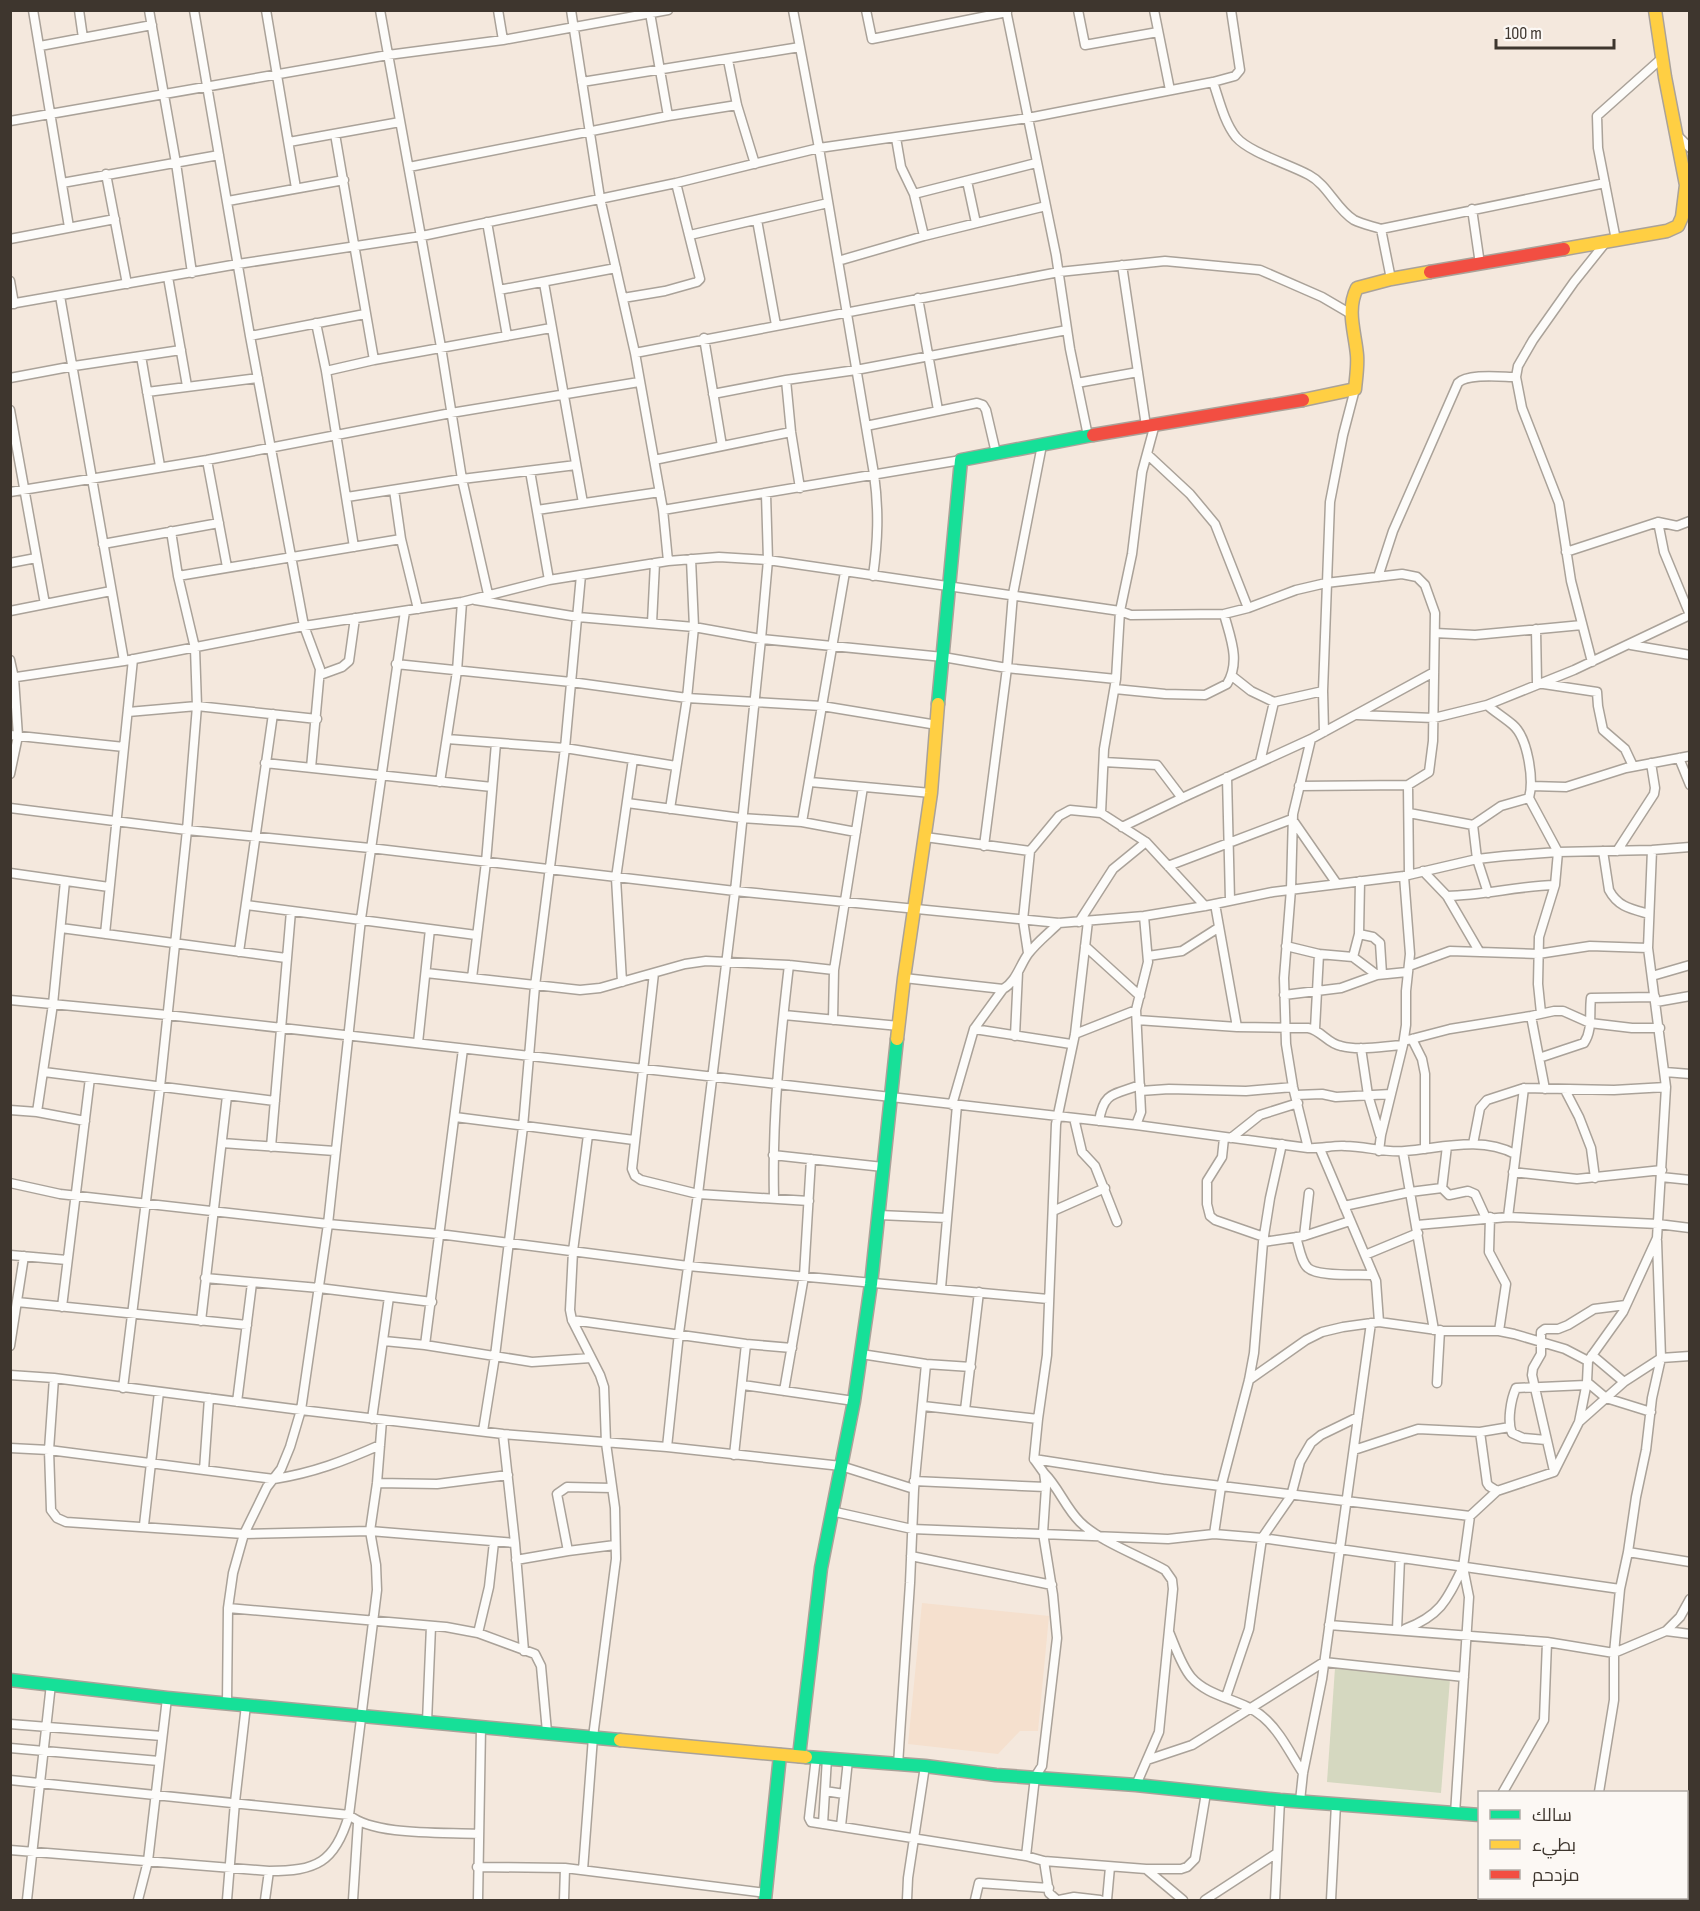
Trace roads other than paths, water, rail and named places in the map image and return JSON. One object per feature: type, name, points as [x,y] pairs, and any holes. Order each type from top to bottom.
[{"type":"main road","points":[[800,1756],[821,1568],[854,1401],[871,1284],[904,978],[931,793],[960,460],[1150,425],[1322,398],[1355,390],[1358,354],[1351,314],[1352,296],[1357,288],[1391,279],[1667,231],[1678,226],[1688,188],[1662,58],[1655,10]]},
{"type":"main road","points":[[10,1680],[226,1704],[780,1755],[925,1766],[1280,1800],[1478,1815]]},
{"type":"main road","points":[[765,1897],[780,1755]]},
{"type":"street","points":[[33,10],[69,227]]},
{"type":"street","points":[[79,10],[83,38]]},
{"type":"street","points":[[149,10],[165,95],[192,273]]},
{"type":"street","points":[[194,10],[270,448],[304,626],[318,661],[320,675],[311,768]]},
{"type":"street","points":[[266,10],[296,188]]},
{"type":"street","points":[[380,10],[422,236],[462,479],[488,594]]},
{"type":"street","points":[[498,10],[503,40]]},
{"type":"street","points":[[571,10],[600,198],[635,353],[660,492],[668,561]]},
{"type":"street","points":[[10,121],[388,55],[503,40],[668,10]]},
{"type":"street","points":[[793,10],[819,148],[874,474],[879,519],[873,576]]},
{"type":"street","points":[[866,10],[872,39],[1007,11],[1059,272],[1067,330],[1088,436]]},
{"type":"street","points":[[1078,10],[1085,45],[1158,32]]},
{"type":"street","points":[[1154,10],[1170,90]]},
{"type":"street","points":[[10,281],[12,304],[238,264],[355,248],[676,183],[819,148],[1028,117],[1213,81],[1234,76],[1240,70],[1232,10]]},
{"type":"street","points":[[650,13],[668,116]]},
{"type":"street","points":[[40,46],[152,25]]},
{"type":"street","points":[[582,82],[800,47]]},
{"type":"street","points":[[1592,662],[1566,552],[1559,503],[1522,408],[1516,377],[1518,366],[1533,340],[1574,282],[1611,241],[1605,183],[1598,148],[1597,116],[1662,58]]},
{"type":"street","points":[[728,60],[737,105],[755,164]]},
{"type":"street","points":[[1213,81],[1226,119],[1236,138],[1266,156],[1311,176],[1354,219],[1381,229],[1605,183]]},
{"type":"street","points":[[409,167],[668,116],[737,105]]},
{"type":"street","points":[[289,142],[400,122]]},
{"type":"street","points":[[1676,133],[1689,148]]},
{"type":"street","points":[[335,134],[374,360]]},
{"type":"street","points":[[896,138],[901,167],[914,194],[924,236]]},
{"type":"street","points":[[62,183],[219,155]]},
{"type":"street","points":[[914,194],[1036,163]]},
{"type":"street","points":[[105,174],[127,284]]},
{"type":"street","points":[[228,201],[344,180]]},
{"type":"street","points":[[966,181],[976,223]]},
{"type":"street","points":[[623,298],[665,291],[697,282],[700,275],[676,183]]},
{"type":"street","points":[[690,235],[828,203]]},
{"type":"street","points":[[838,261],[924,236],[1046,206]]},
{"type":"street","points":[[1472,209],[1479,264]]},
{"type":"street","points":[[10,239],[115,219]]},
{"type":"street","points":[[757,220],[776,325]]},
{"type":"street","points":[[487,222],[507,336]]},
{"type":"street","points":[[1381,229],[1391,279]]},
{"type":"street","points":[[635,353],[1059,272],[1165,261],[1260,270],[1322,297],[1351,314]]},
{"type":"street","points":[[1101,813],[1109,716],[1116,679],[1120,611],[1132,554],[1150,425],[1138,372],[1122,265]]},
{"type":"street","points":[[499,290],[616,268]]},
{"type":"street","points":[[168,278],[188,386]]},
{"type":"street","points":[[544,283],[550,328],[583,503]]},
{"type":"street","points":[[60,296],[74,366],[111,591],[128,660],[128,712],[105,934]]},
{"type":"street","points":[[918,298],[938,410]]},
{"type":"street","points":[[250,336],[365,314]]},
{"type":"street","points":[[315,323],[327,371],[354,547]]},
{"type":"street","points":[[327,371],[441,347],[550,328]]},
{"type":"street","points":[[713,394],[928,357],[1067,330]]},
{"type":"street","points":[[704,338],[722,446]]},
{"type":"street","points":[[10,378],[74,366],[181,351]]},
{"type":"street","points":[[141,356],[160,466]]},
{"type":"street","points":[[1077,382],[1138,372]]},
{"type":"street","points":[[1378,577],[1394,531],[1458,382],[1463,378],[1472,377],[1516,377]]},
{"type":"street","points":[[147,392],[258,378]]},
{"type":"street","points":[[786,380],[800,488]]},
{"type":"street","points":[[10,492],[207,460],[451,413],[639,382]]},
{"type":"street","points":[[1324,732],[1323,691],[1330,502],[1343,435],[1355,390]]},
{"type":"street","points":[[866,426],[977,403],[986,410],[996,453]]},
{"type":"street","points":[[10,410],[45,604]]},
{"type":"street","points":[[654,460],[791,432]]},
{"type":"street","points":[[984,846],[1007,668],[1013,594],[1042,444]]},
{"type":"street","points":[[1147,454],[1190,494],[1215,524],[1248,608]]},
{"type":"street","points":[[207,460],[227,567]]},
{"type":"street","points":[[663,510],[960,460]]},
{"type":"street","points":[[346,497],[462,479],[576,465]]},
{"type":"street","points":[[530,471],[549,580]]},
{"type":"street","points":[[394,490],[401,539],[418,609]]},
{"type":"street","points":[[537,510],[660,492]]},
{"type":"street","points":[[667,1447],[679,1333],[735,891],[768,560],[766,494]]},
{"type":"street","points":[[1566,552],[1658,522],[1677,526],[1689,521]]},
{"type":"street","points":[[1357,715],[1434,718],[1486,705],[1592,662],[1689,615],[1664,552],[1658,522]]},
{"type":"street","points":[[103,544],[219,523]]},
{"type":"street","points":[[123,1388],[176,944],[197,706],[195,648],[178,576],[171,531]]},
{"type":"street","points":[[178,576],[401,539]]},
{"type":"street","points":[[12,678],[128,660],[304,626],[418,609],[467,600],[549,580],[691,559],[719,557],[768,560],[1013,594],[1120,611],[1131,615],[1224,614],[1248,608],[1296,590],[1326,583],[1402,574],[1417,577],[1425,585],[1435,613],[1434,718],[1429,771],[1408,785],[1299,786]]},
{"type":"street","points":[[10,563],[36,558]]},
{"type":"street","points":[[670,809],[687,698],[694,627],[691,559]]},
{"type":"street","points":[[652,623],[655,563]]},
{"type":"street","points":[[802,822],[845,572]]},
{"type":"street","points":[[483,1431],[495,1356],[523,1126],[536,986],[566,748],[581,575]]},
{"type":"street","points":[[10,611],[111,591]]},
{"type":"street","points":[[467,600],[578,617],[694,627],[761,639],[943,657],[1007,668],[1116,679]]},
{"type":"street","points":[[440,782],[467,600]]},
{"type":"street","points":[[226,1704],[228,1608],[233,1573],[244,1534],[267,1487],[281,1469],[301,1410],[328,1224],[370,848],[405,611]]},
{"type":"street","points":[[1115,689],[1205,695],[1227,684],[1232,676],[1234,653],[1224,614]]},
{"type":"street","points":[[320,675],[342,667],[349,661],[355,618]]},
{"type":"street","points":[[1435,633],[1475,635],[1582,626]]},
{"type":"street","points":[[1536,629],[1537,684]]},
{"type":"street","points":[[1630,645],[1689,655]]},
{"type":"street","points":[[10,660],[14,735],[10,774]]},
{"type":"street","points":[[396,664],[572,682],[687,698],[822,706],[937,724]]},
{"type":"street","points":[[1122,827],[1311,739],[1434,672]]},
{"type":"street","points":[[1232,676],[1251,691],[1274,702],[1323,691]]},
{"type":"street","points":[[1537,684],[1598,692],[1598,706],[1604,730],[1625,748],[1633,766]]},
{"type":"street","points":[[1260,762],[1274,702]]},
{"type":"street","points":[[1486,705],[1519,732],[1529,764],[1532,786],[1529,798],[1558,852],[1555,885],[1539,937],[1541,1014]]},
{"type":"street","points":[[128,712],[197,706],[317,719]]},
{"type":"street","points":[[238,952],[273,714]]},
{"type":"street","points":[[14,735],[124,747]]},
{"type":"street","points":[[447,739],[566,748],[676,766]]},
{"type":"street","points":[[1308,1148],[1284,1029],[1284,995],[1291,889],[1292,819],[1311,739]]},
{"type":"street","points":[[472,978],[486,862],[496,743]]},
{"type":"street","points":[[1532,786],[1566,787],[1633,766],[1689,756]]},
{"type":"street","points":[[1679,758],[1689,785]]},
{"type":"street","points":[[622,982],[616,878],[633,759]]},
{"type":"street","points":[[1104,762],[1156,765],[1182,798]]},
{"type":"street","points":[[265,763],[492,787]]},
{"type":"street","points":[[1617,851],[1654,794],[1651,763]]},
{"type":"street","points":[[1227,777],[1230,900]]},
{"type":"street","points":[[810,782],[931,793]]},
{"type":"street","points":[[1379,1151],[1391,1094],[1406,1041],[1409,927],[1406,875],[1408,785]]},
{"type":"street","points":[[833,1020],[834,970],[863,787]]},
{"type":"street","points":[[1409,813],[1473,825],[1501,806],[1529,798]]},
{"type":"street","points":[[627,803],[741,818],[802,822],[856,832]]},
{"type":"street","points":[[10,807],[187,830],[370,848],[616,878],[1059,923],[1144,916],[1291,889],[1406,875],[1477,859],[1558,852],[1689,847]]},
{"type":"street","points":[[1028,953],[1023,920],[1030,851],[1059,816],[1070,810],[1101,813],[1146,842],[1205,906]]},
{"type":"street","points":[[1168,866],[1292,819]]},
{"type":"street","points":[[1292,819],[1337,884]]},
{"type":"street","points":[[1473,825],[1477,859],[1488,893]]},
{"type":"street","points":[[925,837],[1030,851]]},
{"type":"street","points":[[1136,1785],[1159,1732],[1173,1589],[1170,1576],[1161,1568],[1088,1529],[1077,1519],[1055,1485],[1034,1459],[1047,1355],[1055,1134],[1071,1044],[1075,1034],[1085,946],[1083,921],[1113,869],[1146,842]]},
{"type":"street","points":[[1599,1791],[1614,1700],[1614,1653],[1620,1589],[1662,1359],[1656,1238],[1666,1087],[1648,948],[1652,850]]},
{"type":"street","points":[[1603,851],[1609,890],[1612,895],[1624,907],[1649,914]]},
{"type":"street","points":[[1423,871],[1447,896],[1479,951]]},
{"type":"street","points":[[10,873],[109,887]]},
{"type":"street","points":[[37,1112],[53,1004],[65,881]]},
{"type":"street","points":[[1353,957],[1359,934],[1360,881]]},
{"type":"street","points":[[1447,896],[1474,896],[1532,886],[1555,885]]},
{"type":"street","points":[[1215,904],[1237,1027]]},
{"type":"street","points":[[246,905],[476,935]]},
{"type":"street","points":[[271,1147],[291,911]]},
{"type":"street","points":[[1136,1125],[1141,1112],[1137,1010],[1146,976],[1148,956],[1144,916]]},
{"type":"street","points":[[941,1288],[955,1105],[974,1029],[1018,972],[1028,953],[1059,923]]},
{"type":"street","points":[[61,928],[286,958]]},
{"type":"street","points":[[1148,956],[1182,951],[1218,928]]},
{"type":"street","points":[[418,1043],[430,929]]},
{"type":"street","points":[[1359,934],[1373,937],[1380,943],[1380,974]]},
{"type":"street","points":[[1085,946],[1140,996]]},
{"type":"street","points":[[1286,946],[1319,954],[1353,957],[1380,974]]},
{"type":"street","points":[[1284,995],[1316,993],[1341,988],[1380,974],[1408,969],[1450,951],[1538,954],[1590,946],[1648,948]]},
{"type":"street","points":[[1315,1029],[1319,954]]},
{"type":"street","points":[[426,973],[580,990],[600,988],[695,962],[789,965],[834,970]]},
{"type":"street","points":[[774,1197],[773,1155],[777,1084],[789,965]]},
{"type":"street","points":[[1652,976],[1689,965]]},
{"type":"street","points":[[1015,1036],[1018,972]]},
{"type":"street","points":[[654,973],[634,1140],[632,1169],[635,1176],[641,1180],[698,1194],[809,1201]]},
{"type":"street","points":[[904,978],[1003,989]]},
{"type":"street","points":[[1539,1058],[1584,1043],[1590,1023],[1591,998],[1655,999],[1689,996]]},
{"type":"street","points":[[10,1000],[348,1035],[1136,1125],[1308,1148],[1345,1146],[1403,1152],[1473,1144],[1516,1150]]},
{"type":"street","points":[[1075,1034],[1137,1010]]},
{"type":"street","points":[[1137,1020],[1237,1027],[1315,1029],[1332,1043],[1360,1048],[1406,1041],[1450,1029],[1563,1011],[1590,1023],[1632,1028],[1660,1028]]},
{"type":"street","points":[[783,1015],[899,1026]]},
{"type":"street","points":[[1531,1017],[1545,1089]]},
{"type":"street","points":[[974,1029],[1071,1044]]},
{"type":"street","points":[[1406,1041],[1422,1059],[1425,1074],[1425,1149]]},
{"type":"street","points":[[1360,1048],[1368,1095],[1381,1135]]},
{"type":"street","points":[[425,1345],[464,1049]]},
{"type":"street","points":[[44,1072],[275,1101]]},
{"type":"street","points":[[1665,1072],[1689,1074]]},
{"type":"street","points":[[62,1307],[90,1078]]},
{"type":"street","points":[[1473,1144],[1482,1104],[1487,1100],[1524,1088],[1614,1090],[1666,1087]]},
{"type":"street","points":[[1099,1121],[1101,1107],[1107,1098],[1140,1088],[1296,1095],[1391,1094]]},
{"type":"street","points":[[1508,1217],[1524,1088]]},
{"type":"street","points":[[1565,1090],[1591,1148],[1595,1178]]},
{"type":"street","points":[[1296,1095],[1260,1115],[1228,1138],[1222,1157],[1207,1181],[1207,1204],[1210,1216],[1264,1239],[1300,1237],[1350,1221]]},
{"type":"street","points":[[201,1321],[227,1096]]},
{"type":"street","points":[[10,1110],[85,1120]]},
{"type":"street","points":[[1141,1112],[1149,1127]]},
{"type":"street","points":[[455,1117],[634,1140]]},
{"type":"street","points":[[1074,1118],[1082,1152],[1095,1166],[1118,1222]]},
{"type":"street","points":[[583,1870],[593,1737],[616,1559],[612,1488],[606,1443],[604,1387],[572,1320],[570,1310],[573,1251],[588,1135]]},
{"type":"street","points":[[222,1143],[335,1151]]},
{"type":"street","points":[[1214,1534],[1221,1487],[1254,1353],[1264,1239],[1282,1144]]},
{"type":"street","points":[[1442,1188],[1447,1146]]},
{"type":"street","points":[[1300,1801],[1303,1773],[1324,1662],[1358,1417],[1375,1323],[1377,1288],[1320,1149]]},
{"type":"street","points":[[1403,1152],[1437,1330],[1437,1383]]},
{"type":"street","points":[[773,1155],[884,1167]]},
{"type":"street","points":[[784,1391],[804,1276],[811,1159]]},
{"type":"street","points":[[1513,1172],[1577,1179],[1661,1174],[1689,1180]]},
{"type":"street","points":[[10,1183],[77,1196],[509,1242],[688,1266],[1048,1299]]},
{"type":"street","points":[[1053,1211],[1105,1188]]},
{"type":"street","points":[[1344,1206],[1410,1192],[1442,1188]]},
{"type":"street","points":[[1442,1188],[1449,1195],[1468,1191],[1475,1194],[1486,1218],[1489,1252],[1506,1284],[1499,1331]]},
{"type":"street","points":[[1309,1193],[1300,1237],[1305,1264],[1312,1270],[1329,1273],[1373,1275]]},
{"type":"street","points":[[879,1215],[947,1218]]},
{"type":"street","points":[[1365,1256],[1417,1229],[1486,1218],[1658,1224],[1689,1228]]},
{"type":"street","points":[[1399,1630],[1422,1622],[1446,1602],[1463,1568],[1470,1516],[1497,1491],[1554,1472],[1579,1422],[1590,1358],[1626,1305],[1656,1238]]},
{"type":"street","points":[[10,1255],[67,1260]]},
{"type":"street","points":[[10,1346],[24,1256]]},
{"type":"street","points":[[206,1278],[319,1288],[432,1302]]},
{"type":"street","points":[[237,1401],[252,1283]]},
{"type":"street","points":[[965,1410],[979,1292]]},
{"type":"street","points":[[372,1419],[389,1297]]},
{"type":"street","points":[[17,1302],[247,1325]]},
{"type":"street","points":[[1554,1472],[1532,1371],[1541,1354],[1543,1330],[1563,1327],[1598,1307],[1626,1305]]},
{"type":"street","points":[[572,1320],[746,1344],[792,1348]]},
{"type":"street","points":[[1249,1380],[1306,1340],[1322,1332],[1375,1323],[1437,1330],[1499,1331],[1590,1358],[1624,1382]]},
{"type":"street","points":[[384,1341],[532,1362],[591,1359]]},
{"type":"street","points":[[734,1455],[746,1344]]},
{"type":"street","points":[[861,1354],[926,1364],[971,1367]]},
{"type":"street","points":[[1579,1422],[1624,1382],[1662,1359],[1689,1356]]},
{"type":"street","points":[[898,1764],[914,1485],[926,1364]]},
{"type":"street","points":[[10,1375],[54,1378],[503,1434],[667,1447],[841,1466],[914,1485],[1046,1487]]},
{"type":"street","points":[[54,1378],[49,1450],[51,1510],[57,1518],[66,1522],[144,1525],[244,1534],[370,1531],[515,1543]]},
{"type":"street","points":[[1546,1440],[1516,1436],[1510,1427],[1512,1396],[1516,1388],[1586,1384],[1606,1398],[1651,1412]]},
{"type":"street","points":[[743,1386],[854,1401]]},
{"type":"street","points":[[144,1525],[159,1392]]},
{"type":"street","points":[[204,1470],[209,1398]]},
{"type":"street","points":[[922,1406],[1038,1419]]},
{"type":"street","points":[[1226,1697],[1249,1629],[1262,1538],[1291,1496],[1300,1462],[1311,1443],[1321,1434],[1358,1417]]},
{"type":"street","points":[[10,1850],[269,1871],[297,1871],[313,1866],[333,1852],[343,1834],[349,1815],[377,1590],[376,1565],[370,1531],[377,1483],[382,1420]]},
{"type":"street","points":[[1354,1450],[1418,1428],[1480,1432],[1510,1427]]},
{"type":"street","points":[[1480,1432],[1487,1483],[1497,1491]]},
{"type":"street","points":[[503,1434],[524,1651]]},
{"type":"street","points":[[10,1448],[49,1450],[274,1479],[302,1475],[380,1445]]},
{"type":"street","points":[[1034,1459],[1221,1487],[1470,1516]]},
{"type":"street","points":[[1026,1856],[1035,1777],[1042,1766],[1057,1638],[1052,1585],[1042,1533],[1046,1487],[1044,1473]]},
{"type":"street","points":[[377,1483],[437,1484],[508,1475]]},
{"type":"street","points":[[568,1551],[556,1494],[567,1487],[612,1488]]},
{"type":"street","points":[[831,1511],[912,1529],[1168,1539],[1214,1534],[1262,1538],[1620,1589]]},
{"type":"street","points":[[478,1634],[489,1587],[494,1542]]},
{"type":"street","points":[[516,1560],[615,1545]]},
{"type":"street","points":[[1628,1552],[1689,1562]]},
{"type":"street","points":[[911,1556],[1052,1585]]},
{"type":"street","points":[[1399,1630],[1400,1558]]},
{"type":"street","points":[[1455,1814],[1469,1597],[1463,1568]]},
{"type":"street","points":[[1329,1625],[1547,1642],[1614,1653],[1666,1631],[1680,1617],[1689,1599]]},
{"type":"street","points":[[228,1608],[431,1626],[478,1634],[535,1654],[538,1658],[547,1732]]},
{"type":"street","points":[[427,1722],[431,1626]]},
{"type":"street","points":[[1168,1631],[1192,1679],[1202,1686],[1251,1708],[1272,1725],[1303,1773]]},
{"type":"street","points":[[1666,1631],[1689,1634]]},
{"type":"street","points":[[1504,1791],[1544,1720],[1547,1642]]},
{"type":"street","points":[[1147,1760],[1192,1745],[1324,1662],[1464,1677]]},
{"type":"street","points":[[27,1900],[30,1852],[51,1684]]},
{"type":"street","points":[[138,1900],[148,1861],[167,1698]]},
{"type":"street","points":[[227,1900],[246,1705]]},
{"type":"street","points":[[10,1724],[162,1736]]},
{"type":"street","points":[[478,1900],[481,1726]]},
{"type":"street","points":[[10,1748],[159,1761]]},
{"type":"street","points":[[821,1758],[825,1791],[823,1824]]},
{"type":"street","points":[[821,1758],[809,1821],[1026,1856],[1044,1861],[1146,1869],[1187,1867],[1198,1854],[1206,1793]]},
{"type":"street","points":[[841,1826],[848,1760]]},
{"type":"street","points":[[907,1900],[925,1766]]},
{"type":"street","points":[[10,1780],[349,1815],[358,1823],[368,1827],[478,1834]]},
{"type":"street","points":[[825,1791],[844,1794]]},
{"type":"street","points":[[1275,1900],[1280,1800]]},
{"type":"street","points":[[1331,1900],[1336,1804]]},
{"type":"street","points":[[352,1900],[358,1823]]},
{"type":"street","points":[[1205,1900],[1277,1853]]},
{"type":"street","points":[[1044,1861],[1049,1893],[1058,1900],[1074,1897],[1100,1900]]},
{"type":"street","points":[[477,1867],[565,1868],[765,1897]]},
{"type":"street","points":[[1107,1900],[1110,1867]]},
{"type":"street","points":[[564,1900],[565,1868]]},
{"type":"street","points":[[1146,1869],[1183,1900]]},
{"type":"street","points":[[265,1900],[269,1871]]},
{"type":"street","points":[[975,1900],[979,1883],[1048,1888]]}]
